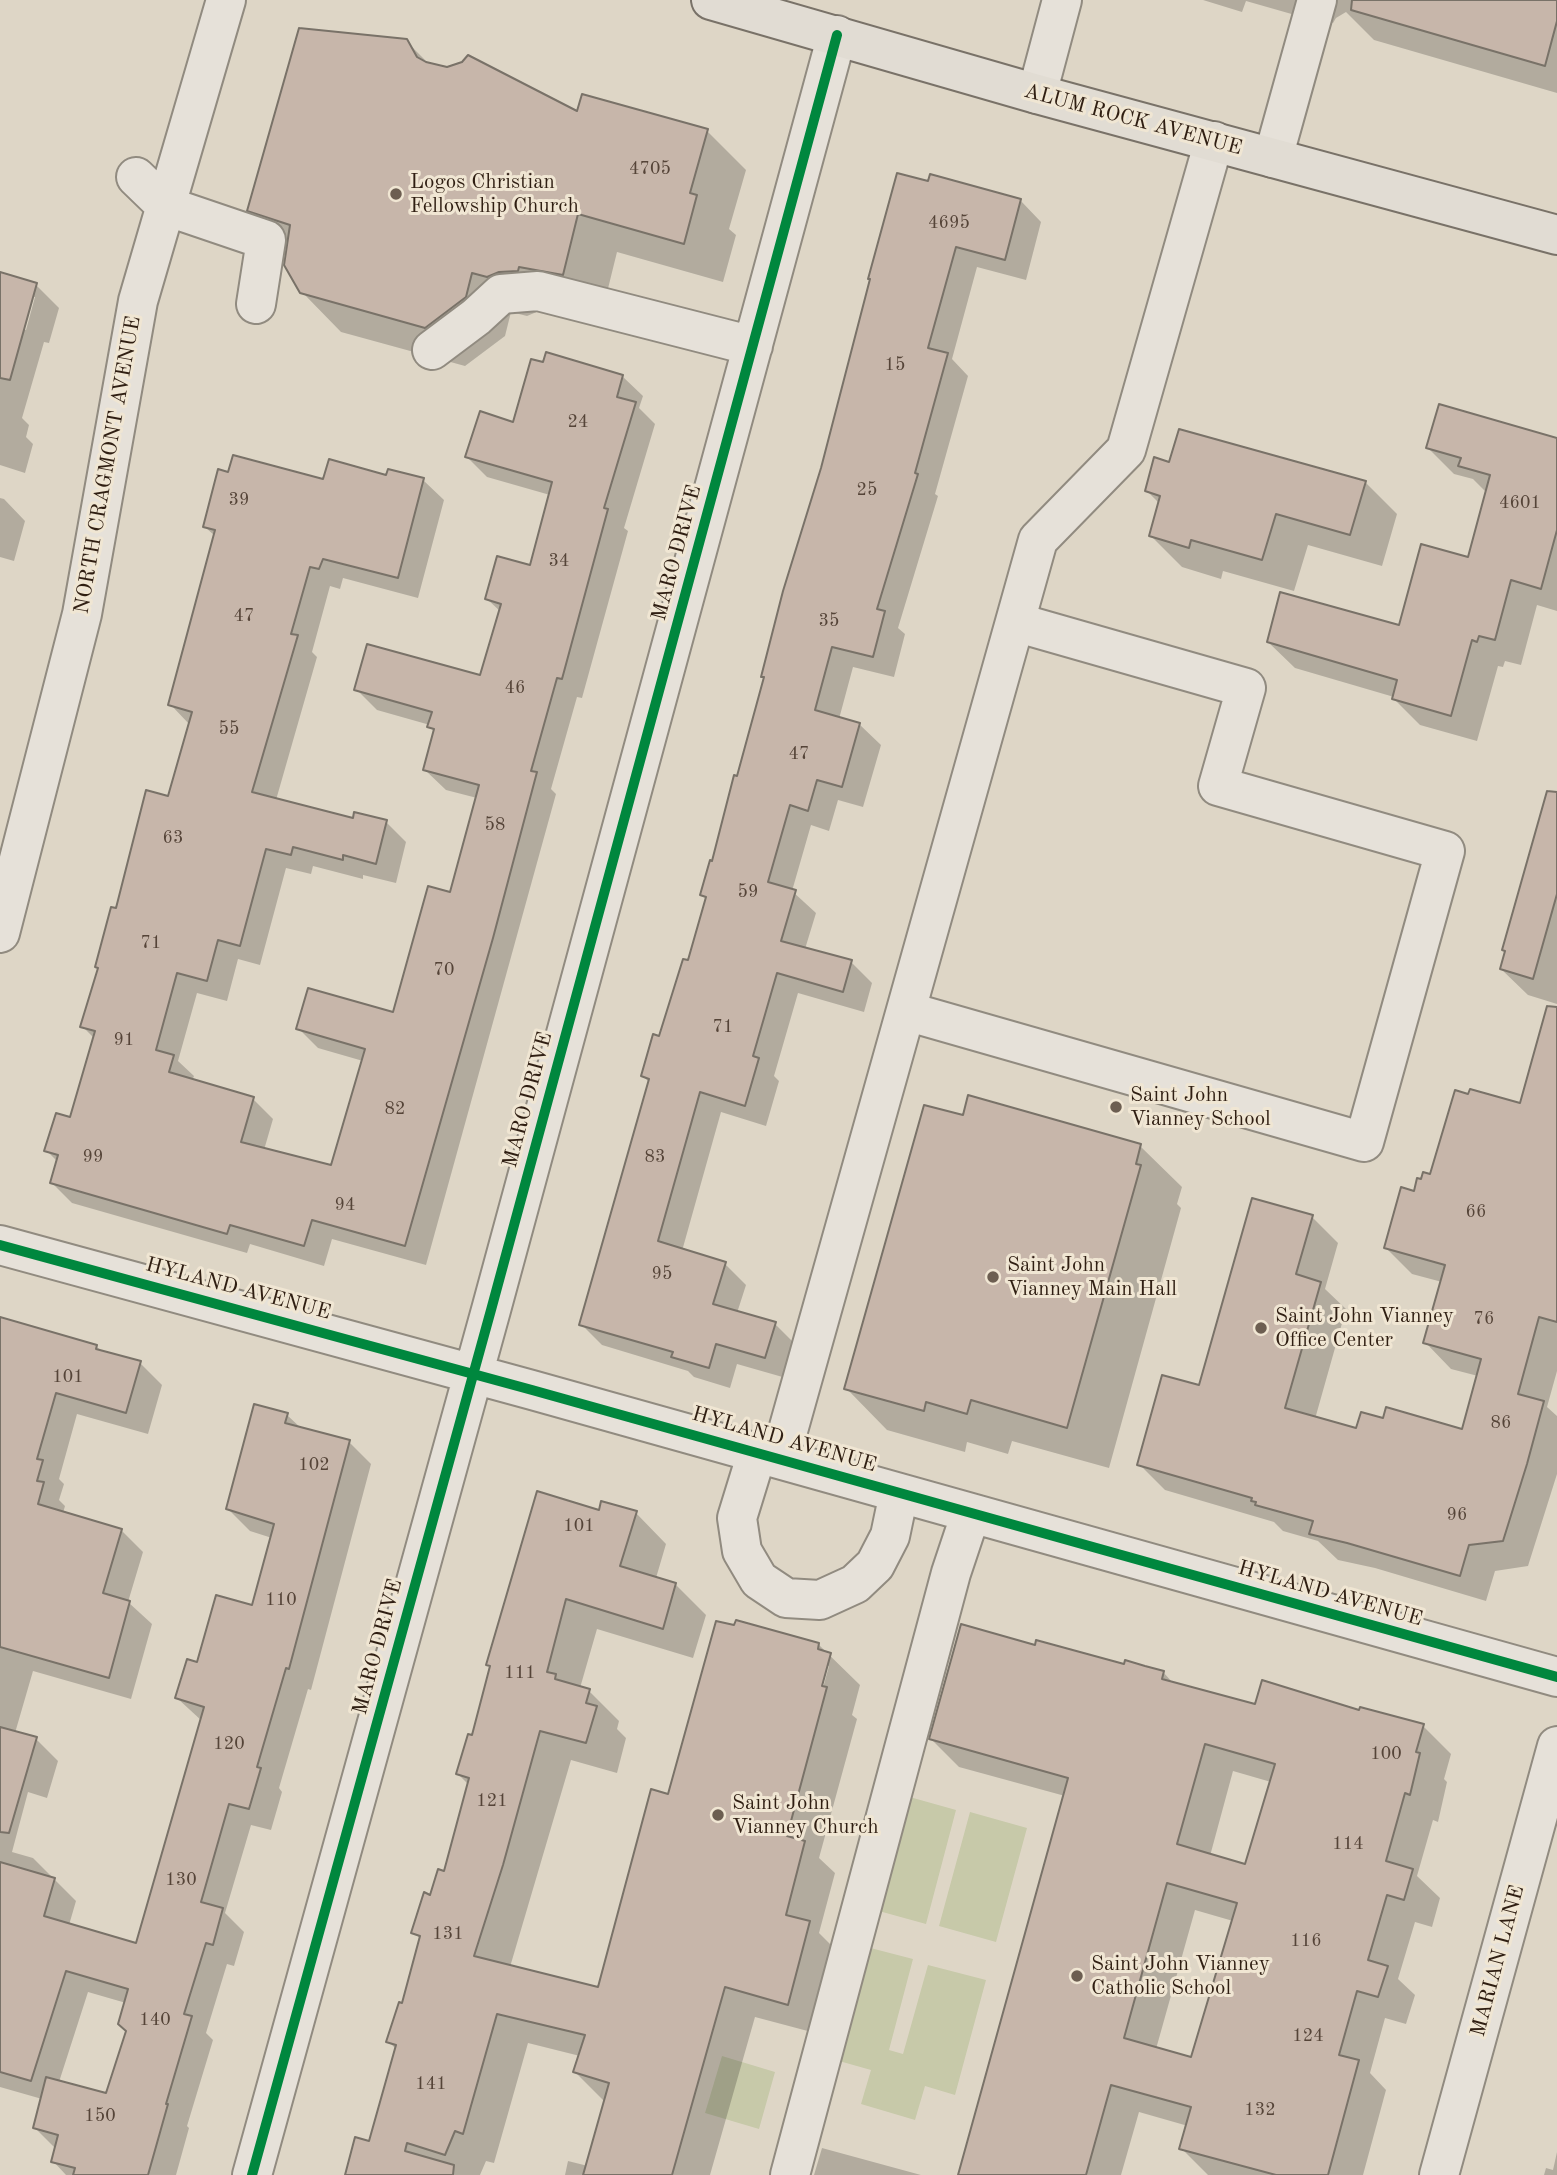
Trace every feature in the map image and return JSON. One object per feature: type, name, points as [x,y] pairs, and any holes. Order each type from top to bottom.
[{"type":"main road","name":"ALUM ROCK AVENUE","points":[[711,0],[1037,94],[1557,235]]},
{"type":"street","name":"NORTH CRAGMONT AVENUE","points":[[0,933],[82,614],[138,301],[226,0]]},
{"type":"street","points":[[1037,94],[1062,0]]},
{"type":"street","points":[[1273,158],[1318,0]]},
{"type":"street","name":"MARO DRIVE","points":[[253,2175],[837,35]]},
{"type":"street","points":[[899,1493],[890,1536],[875,1565],[855,1584],[820,1600],[786,1598],[760,1580],[742,1551],[737,1518],[769,1456],[906,1011],[1038,540],[1126,450],[1214,141]]},
{"type":"street","points":[[136,177],[166,206],[266,240],[256,304]]},
{"type":"street","points":[[432,350],[476,317],[501,294],[538,290],[753,346]]},
{"type":"street","points":[[906,1011],[1364,1142],[1446,851],[1218,786],[1246,688],[1015,622]]},
{"type":"street","name":"HYLAND AVENUE","points":[[0,1245],[769,1456],[1557,1677]]},
{"type":"street","points":[[790,2175],[948,1587],[971,1513]]},
{"type":"street","name":"MARIAN LANE","points":[[1439,2175],[1557,1746]]},
{"type":"green space","points":[[899,1794],[956,1810],[926,1924],[868,1908]]},
{"type":"green space","points":[[970,1812],[1027,1828],[996,1942],[939,1926]]},
{"type":"green space","points":[[855,1944],[913,1959],[889,2050],[903,2054],[928,1965],[986,1980],[955,2095],[925,2086],[915,2120],[861,2104],[871,2070],[825,2057]]},
{"type":"green space","points":[[722,2056],[775,2072],[759,2129],[705,2113]]},
{"type":"building","points":[[1352,0],[1557,0],[1557,21],[1545,66],[1351,10]]},
{"type":"building","name":"Logos Christian Fellowship Church","points":[[299,28],[407,39],[417,57],[426,62],[447,67],[462,62],[468,55],[577,111],[582,94],[708,129],[690,193],[697,195],[684,244],[578,214],[563,275],[519,267],[518,271],[499,272],[487,277],[472,273],[466,297],[425,328],[300,293],[284,265],[290,225],[247,211]]},
{"type":"building","points":[[897,173],[928,181],[930,174],[1021,199],[1005,260],[956,247],[928,348],[948,353],[915,473],[918,474],[877,609],[885,611],[873,657],[832,647],[815,710],[860,723],[842,787],[817,780],[808,811],[790,805],[768,882],[796,890],[781,941],[852,960],[843,992],[777,973],[753,1056],[759,1058],[745,1106],[700,1092],[658,1241],[726,1262],[713,1304],[776,1322],[765,1358],[716,1344],[709,1368],[671,1357],[673,1352],[579,1325],[649,1079],[641,1076],[653,1034],[659,1036],[683,959],[688,960],[706,897],[700,895],[710,860],[712,861],[734,775],[737,776],[764,677],[761,677],[783,591],[821,468]]},
{"type":"building","points":[[0,272],[37,283],[10,380],[0,378]]},
{"type":"building","points":[[546,352],[623,375],[617,397],[636,402],[604,508],[608,509],[562,679],[557,678],[531,771],[537,772],[493,938],[405,1246],[312,1220],[304,1246],[230,1225],[227,1234],[50,1183],[58,1155],[44,1151],[56,1113],[70,1117],[95,1031],[80,1027],[98,968],[95,967],[111,907],[116,908],[146,790],[168,796],[192,712],[168,705],[215,530],[203,527],[218,469],[228,472],[233,455],[323,479],[329,459],[386,475],[388,469],[424,478],[398,578],[323,559],[319,569],[310,567],[291,634],[298,635],[252,792],[353,818],[354,812],[387,820],[376,864],[343,855],[343,860],[293,847],[291,855],[266,849],[240,946],[218,940],[207,981],[177,973],[156,1050],[174,1055],[169,1072],[254,1097],[241,1142],[331,1165],[365,1049],[296,1029],[308,988],[393,1012],[428,886],[450,892],[479,785],[423,770],[434,729],[427,727],[432,712],[354,690],[367,644],[480,675],[501,604],[485,599],[497,556],[530,565],[552,482],[465,457],[480,411],[513,422],[531,359],[543,362]]},
{"type":"building","points":[[1439,404],[1557,438],[1557,530],[1541,589],[1511,580],[1495,640],[1479,636],[1477,642],[1472,640],[1451,716],[1392,699],[1397,680],[1267,642],[1280,592],[1399,625],[1421,544],[1468,557],[1490,475],[1458,466],[1461,458],[1426,448]]},
{"type":"building","points":[[1179,429],[1366,481],[1350,535],[1276,514],[1262,560],[1191,540],[1189,548],[1149,536],[1160,496],[1145,491],[1154,457],[1169,462]]},
{"type":"building","points":[[1547,791],[1557,792],[1557,894],[1533,979],[1500,969],[1505,951],[1502,950]]},
{"type":"building","points":[[1547,1006],[1557,1007],[1557,1322],[1539,1317],[1518,1394],[1544,1401],[1503,1541],[1469,1545],[1460,1576],[1309,1534],[1313,1521],[1255,1505],[1256,1502],[1251,1501],[1252,1498],[1137,1465],[1162,1375],[1199,1385],[1252,1198],[1313,1215],[1296,1274],[1321,1282],[1285,1408],[1356,1428],[1361,1412],[1383,1418],[1386,1407],[1462,1429],[1481,1359],[1423,1343],[1445,1265],[1384,1248],[1401,1187],[1414,1191],[1417,1178],[1421,1179],[1423,1172],[1430,1174],[1455,1090],[1468,1094],[1470,1089],[1520,1103]]},
{"type":"building","name":"Saint John Vianney Main Hall","points":[[968,1095],[1141,1144],[1136,1164],[1141,1165],[1067,1428],[971,1400],[967,1414],[926,1402],[924,1411],[844,1389],[924,1105],[963,1115]]},
{"type":"building","points":[[0,1317],[97,1345],[96,1349],[141,1361],[126,1413],[56,1393],[37,1459],[43,1460],[37,1481],[44,1482],[38,1504],[122,1529],[103,1593],[130,1601],[109,1678],[0,1647]]},
{"type":"building","points":[[254,1404],[288,1413],[285,1423],[350,1440],[289,1669],[286,1668],[257,1767],[261,1768],[249,1809],[229,1804],[201,1902],[223,1908],[213,1945],[206,1943],[184,2014],[192,2016],[148,2175],[73,2175],[75,2168],[51,2162],[58,2135],[33,2128],[46,2077],[106,2093],[126,2031],[118,2024],[128,1989],[66,1971],[31,2081],[0,2072],[0,1862],[55,1878],[44,1916],[136,1943],[204,1707],[175,1698],[187,1659],[197,1662],[216,1595],[252,1605],[274,1524],[226,1509]]},
{"type":"building","points":[[537,1491],[599,1510],[601,1501],[637,1511],[620,1566],[676,1583],[663,1629],[566,1599],[547,1672],[556,1674],[555,1679],[590,1689],[586,1703],[597,1706],[586,1743],[540,1731],[503,1865],[474,1956],[598,1987],[651,1789],[668,1794],[716,1621],[734,1625],[736,1620],[819,1643],[818,1649],[831,1653],[822,1686],[827,1687],[787,1836],[805,1841],[786,1915],[810,1921],[788,2005],[725,1987],[672,2175],[583,2175],[609,2083],[573,2072],[585,2035],[497,2014],[463,2134],[455,2131],[445,2155],[407,2143],[405,2151],[454,2165],[453,2175],[345,2175],[355,2137],[369,2141],[396,2045],[386,2042],[399,2002],[402,2003],[420,1936],[411,1933],[424,1892],[430,1895],[438,1869],[444,1871],[469,1778],[456,1774],[468,1734],[472,1735],[490,1666],[486,1665]]},
{"type":"building","points":[[961,1624],[1035,1645],[1036,1640],[1124,1664],[1125,1660],[1164,1671],[1162,1679],[1255,1704],[1262,1680],[1359,1710],[1360,1707],[1424,1724],[1416,1752],[1420,1753],[1410,1795],[1405,1793],[1386,1861],[1413,1869],[1404,1900],[1387,1895],[1368,1960],[1388,1966],[1378,1997],[1357,1991],[1339,2055],[1359,2060],[1328,2175],[1276,2175],[1179,2149],[1191,2107],[1111,2085],[1086,2175],[958,2175],[1068,1778],[929,1739]],"holes":[[[1205,1744],[1275,1764],[1245,1864],[1177,1844]],[[1167,1883],[1237,1903],[1191,2057],[1124,2038]]]},
{"type":"building","points":[[0,1727],[37,1737],[9,1833],[0,1832]]},
{"type":"cycle path","points":[[252,2175],[491,1310],[837,35]]},
{"type":"cycle path","points":[[0,1245],[532,1390],[1557,1677]]},
{"type":"place","name":"Logos Christian Fellowship Church","points":[[396,194]]},
{"type":"place","name":"Saint John Vianney School","points":[[1116,1107]]},
{"type":"place","name":"Saint John Vianney Main Hall","points":[[993,1277]]},
{"type":"place","name":"Saint John Vianney Office Center","points":[[1261,1328]]},
{"type":"place","name":"Saint John Vianney Church","points":[[718,1815]]},
{"type":"place","name":"Saint John Vianney Catholic School","points":[[1077,1976]]}]
